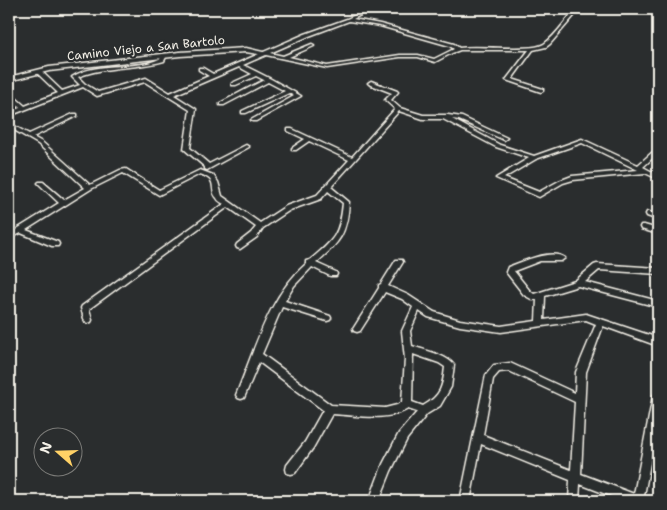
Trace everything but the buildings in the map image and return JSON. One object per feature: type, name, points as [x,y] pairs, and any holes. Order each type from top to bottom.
[{"type":"street","points":[[170,95],[264,53],[349,20],[370,9]]},
{"type":"street","points":[[349,20],[380,25],[457,49],[519,47],[531,50],[546,45],[578,9]]},
{"type":"street","points":[[645,9],[658,11]]},
{"type":"street","points":[[285,57],[312,45]]},
{"type":"street","name":"Camino Viejo a San Bartolo","points":[[9,79],[38,72],[164,57],[239,51],[264,53],[332,67],[400,56],[418,56],[436,61],[457,49]]},
{"type":"street","points":[[531,50],[509,80],[541,90]]},
{"type":"street","points":[[164,57],[162,60],[125,68],[95,69],[74,77],[97,94],[146,80],[193,109],[187,149],[209,167]]},
{"type":"street","points":[[239,65],[298,96],[254,120]]},
{"type":"street","points":[[201,69],[212,76]]},
{"type":"street","points":[[38,72],[61,93]]},
{"type":"street","points":[[234,84],[257,74]]},
{"type":"street","points":[[222,104],[269,80]]},
{"type":"street","points":[[371,83],[395,92],[388,100],[398,110],[423,117],[460,118],[504,138]]},
{"type":"street","points":[[9,114],[83,85]]},
{"type":"street","points":[[244,112],[289,90]]},
{"type":"street","points":[[14,99],[24,108]]},
{"type":"street","points":[[240,246],[254,235],[260,226],[288,208],[314,200],[328,188],[352,159],[398,110]]},
{"type":"street","points":[[30,136],[75,115]]},
{"type":"street","points":[[444,117],[498,146],[534,158]]},
{"type":"street","points":[[9,125],[30,136],[63,163],[89,188]]},
{"type":"street","points":[[290,130],[352,159]]},
{"type":"street","points":[[294,148],[309,139]]},
{"type":"street","points":[[646,171],[572,178],[539,195],[499,178],[534,158],[582,141],[638,168],[646,171],[658,177]]},
{"type":"street","points":[[9,237],[63,203],[122,171],[126,171],[159,193],[246,147]]},
{"type":"street","points":[[638,168],[658,150]]},
{"type":"street","points":[[200,172],[211,176],[218,188],[218,194],[228,204],[260,226]]},
{"type":"street","points":[[40,183],[63,203]]},
{"type":"street","points":[[241,395],[258,356],[261,341],[291,284],[309,263],[333,243],[343,226],[346,202],[328,188]]},
{"type":"street","points":[[88,320],[85,308],[228,204]]},
{"type":"street","points":[[649,214],[658,218]]},
{"type":"street","points":[[644,227],[658,232]]},
{"type":"street","points":[[20,230],[55,244]]},
{"type":"street","points":[[561,258],[539,258],[511,270],[530,296],[540,296],[578,283],[597,267],[658,271]]},
{"type":"street","points":[[358,329],[399,262]]},
{"type":"street","points":[[309,263],[333,274]]},
{"type":"street","points":[[578,283],[658,304]]},
{"type":"street","points":[[382,287],[395,291],[417,306],[442,319],[477,326],[501,329],[586,317],[658,342]]},
{"type":"street","points":[[540,296],[540,322]]},
{"type":"street","points":[[281,303],[327,318]]},
{"type":"street","points":[[407,404],[409,349],[406,332],[417,306]]},
{"type":"street","points":[[574,501],[581,372],[601,322]]},
{"type":"street","points":[[374,501],[386,468],[403,436],[424,412],[437,403],[448,384],[450,365],[442,360],[409,349]]},
{"type":"street","points":[[258,356],[328,409],[379,413],[398,409],[407,404]]},
{"type":"street","points":[[465,501],[489,378],[497,368],[503,366],[510,367],[579,399]]},
{"type":"street","points":[[478,438],[513,450],[575,477],[638,501],[658,396]]},
{"type":"street","points":[[407,404],[424,412]]},
{"type":"street","points":[[291,469],[309,445],[328,409]]}]
